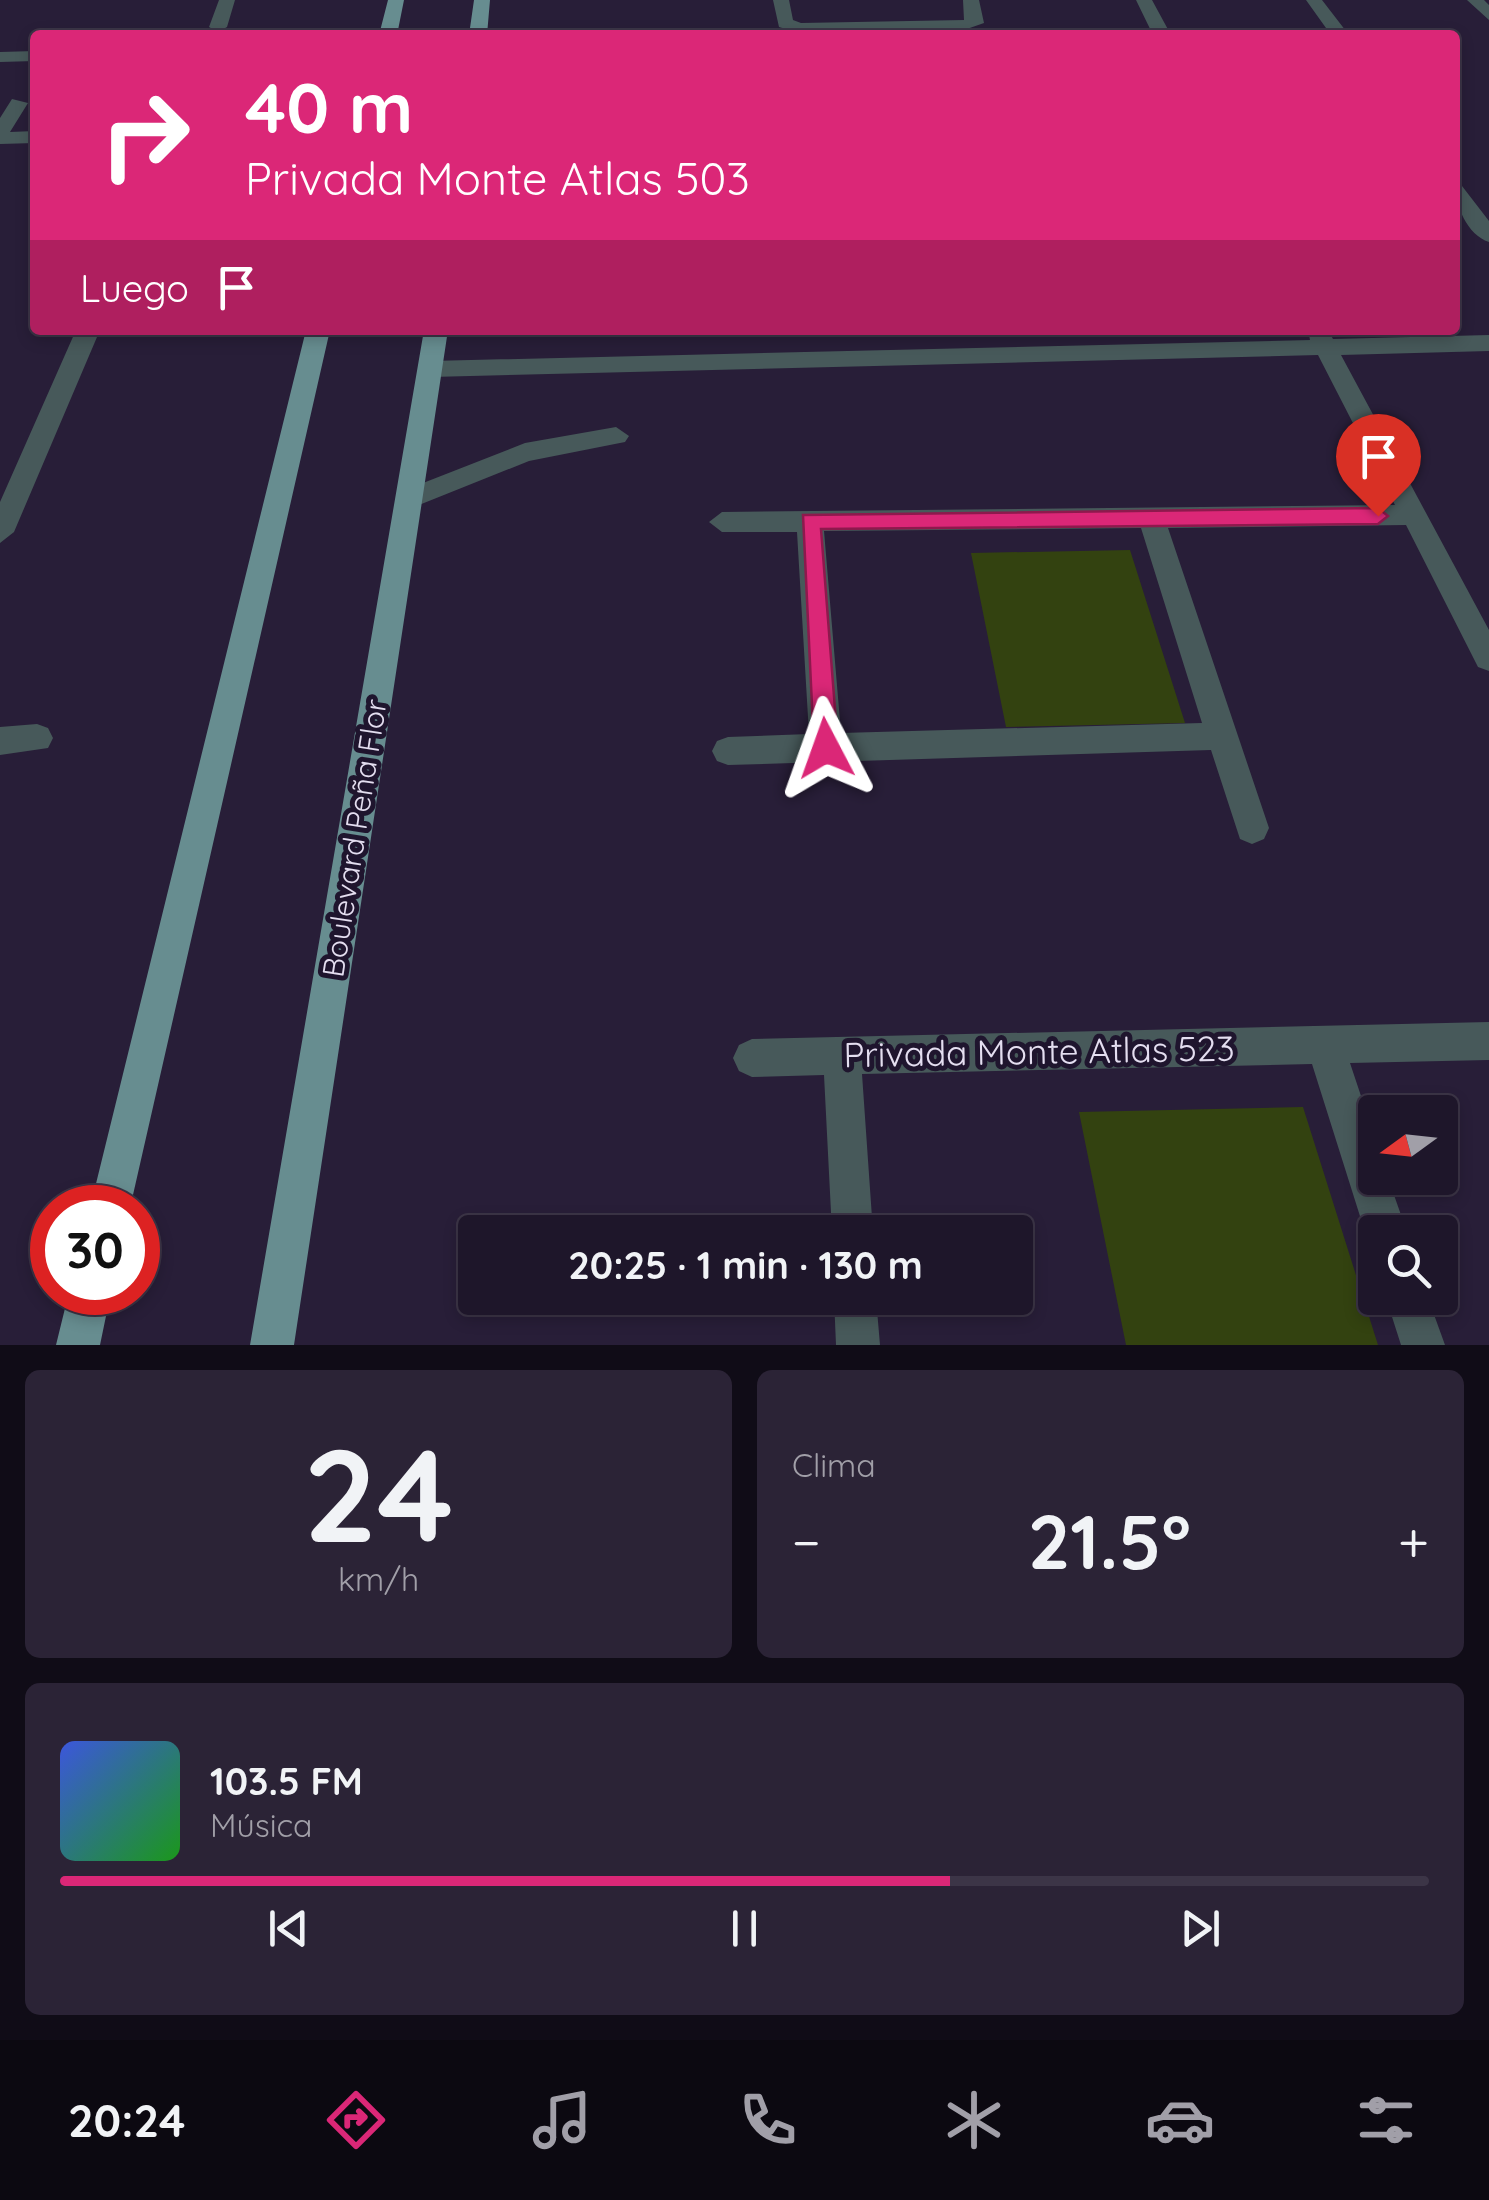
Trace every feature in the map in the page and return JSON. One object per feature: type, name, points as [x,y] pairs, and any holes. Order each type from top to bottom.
[{"type":"main road","points":[[389,30],[396,0]]},
{"type":"main road","points":[[479,30],[482,0]]},
{"type":"main road","points":[[115,1185],[317,335]]},
{"type":"main road","name":"Boulevard Peña Flor","points":[[272,1345],[435,335]]},
{"type":"main road","points":[[78,1345],[85,1315]]},
{"type":"street","points":[[218,27],[227,0]]},
{"type":"street","points":[[781,0],[785,23],[799,28],[964,25],[976,23],[978,17],[971,0]]},
{"type":"street","points":[[1144,0],[1159,30]]},
{"type":"street","points":[[1314,0],[1336,30]]},
{"type":"street","points":[[1475,0],[1489,15]]},
{"type":"street","points":[[0,57],[30,56]]},
{"type":"street","points":[[0,73],[30,72]]},
{"type":"street","points":[[19,104],[0,135],[30,137]]},
{"type":"street","points":[[1460,194],[1489,198]]},
{"type":"street","points":[[1460,197],[1489,236]]},
{"type":"street","points":[[2,521],[86,335]]},
{"type":"street","points":[[430,369],[1321,338],[1489,343]]},
{"type":"street","points":[[1321,338],[1489,658]]},
{"type":"street","points":[[409,499],[525,452],[616,436]]},
{"type":"street","points":[[722,522],[1416,516]]},
{"type":"street","points":[[1151,518],[1252,828]]},
{"type":"street","points":[[810,521],[826,748]]},
{"type":"street","points":[[728,751],[1222,736]]},
{"type":"street","points":[[0,741],[37,738]]},
{"type":"street","name":"Privada Monte Atlas 523","points":[[752,1058],[1489,1041]]},
{"type":"street","points":[[1325,1045],[1380,1215]]},
{"type":"street","points":[[842,1055],[851,1215]]},
{"type":"street","points":[[856,1315],[858,1345]]},
{"type":"street","points":[[1413,1315],[1423,1345]]},
{"type":"green space","points":[[1130,550],[1185,723],[1006,727],[971,553]]},
{"type":"green space","points":[[1303,1107],[1358,1282],[1358,1315],[1369,1315],[1378,1345],[1126,1345],[1079,1112]]},
{"type":"route","points":[[826,748],[810,521],[1378,516]]}]
